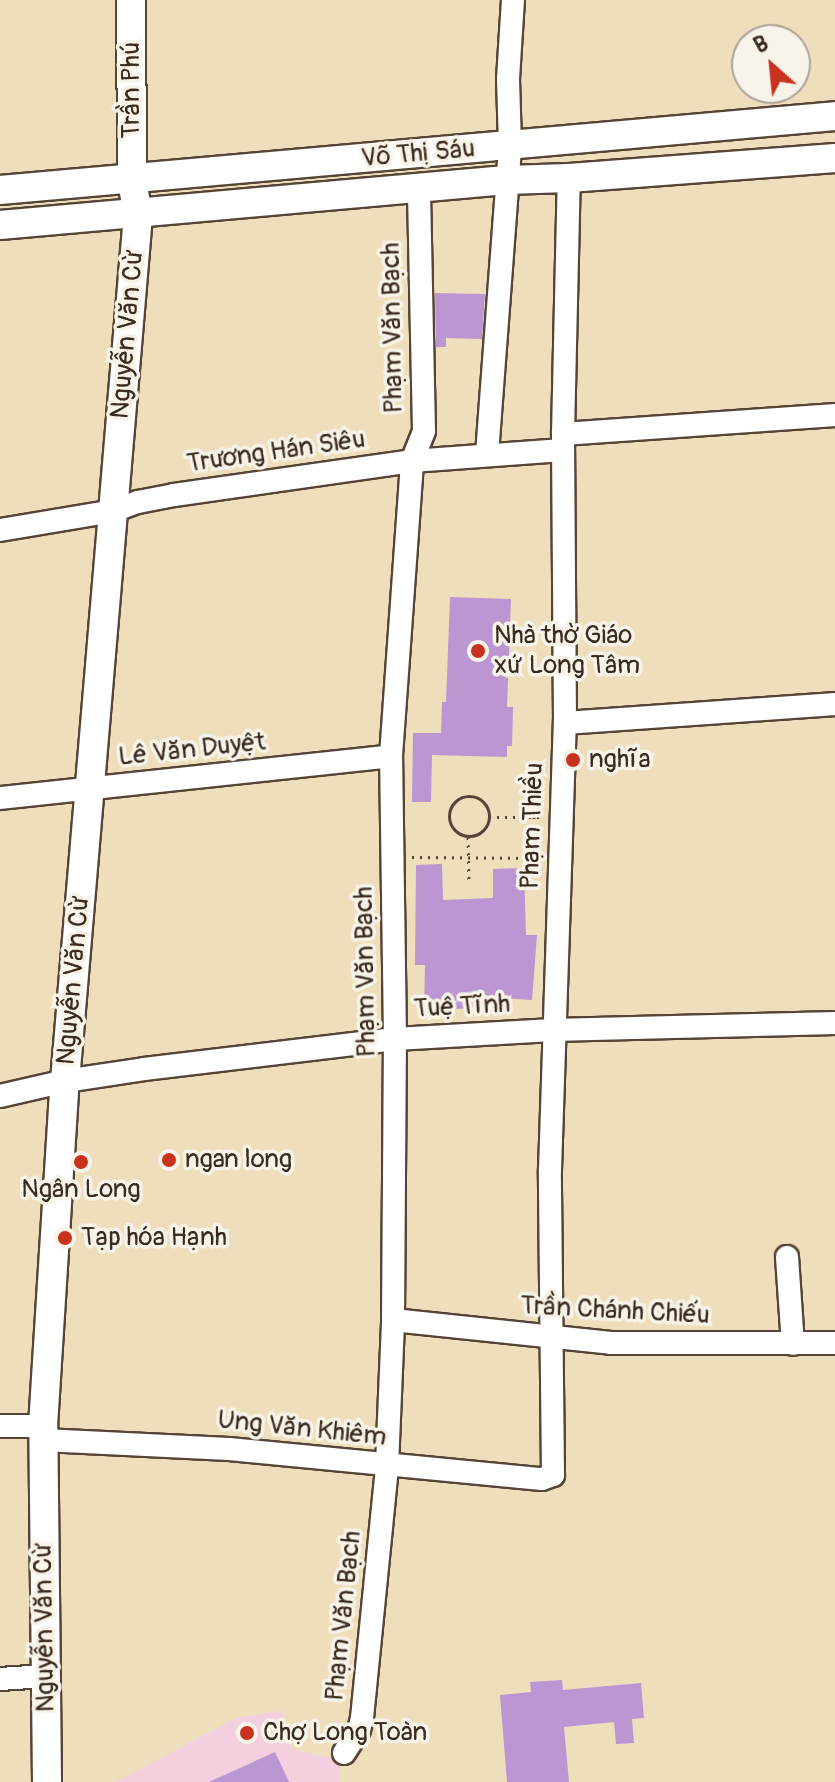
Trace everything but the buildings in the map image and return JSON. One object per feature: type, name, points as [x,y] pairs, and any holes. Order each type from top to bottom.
[{"type":"main road","name":"Trần Phú","points":[[131,0],[132,180]]},
{"type":"main road","name":"Võ Thị Sáu","points":[[0,190],[835,116]]},
{"type":"main road","name":"Võ Thị Sáu","points":[[0,225],[506,180],[835,158]]},
{"type":"main road","name":"Nguyễn Văn Cừ","points":[[47,1782],[43,1433],[65,1081],[138,215],[132,180]]},
{"type":"street","points":[[487,454],[510,146],[508,79],[513,0]]},
{"type":"street","name":"Phạm Thiều","points":[[553,1475],[550,1170],[565,723],[563,442],[569,178]]},
{"type":"street","name":"Phạm Văn Bạch","points":[[344,1753],[359,1730],[387,1466],[393,1320],[395,1039],[391,756],[412,461],[424,431],[419,189]]},
{"type":"street","name":"Trương Hán Siêu","points":[[0,530],[113,511],[164,497],[412,461],[487,454],[563,442],[835,415]]},
{"type":"street","points":[[565,723],[835,704]]},
{"type":"street","name":"Lê Văn Duyệt","points":[[0,798],[391,756]]},
{"type":"street","name":"Tuệ Tĩnh","points":[[0,1096],[65,1081],[228,1057],[395,1039],[553,1030],[835,1023]]},
{"type":"street","points":[[787,1257],[793,1344]]},
{"type":"street","name":"Trần Chánh Chiếu","points":[[393,1320],[553,1339],[641,1344],[835,1343]]},
{"type":"street","name":"Ung Văn Khiêm","points":[[0,1426],[43,1433],[387,1466],[542,1479],[553,1475]]},
{"type":"street","points":[[0,1679],[45,1676]]},
{"type":"path","points":[[468,796],[480,799],[488,809],[489,817],[481,832],[468,835],[456,831],[449,819],[456,801],[468,796]]},
{"type":"path","points":[[489,817],[547,817]]},
{"type":"path","points":[[393,857],[534,858],[534,817]]},
{"type":"path","points":[[468,835],[469,881]]},
{"type":"shaded area","name":"Chợ Long Toàn","points":[[282,1711],[291,1749],[340,1760],[340,1782],[116,1782],[236,1718]]},
{"type":"place","name":"Nhà thờ Giáo xứ Long Tâm","points":[[478,651]]},
{"type":"place","name":"nghĩa","points":[[573,760]]},
{"type":"place","name":"ngan long","points":[[169,1160]]},
{"type":"place","name":"Ngân Long","points":[[81,1162]]},
{"type":"place","name":"Tạp hóa Hạnh","points":[[65,1238]]},
{"type":"place","name":"Chợ Long Toàn","points":[[247,1733]]}]
